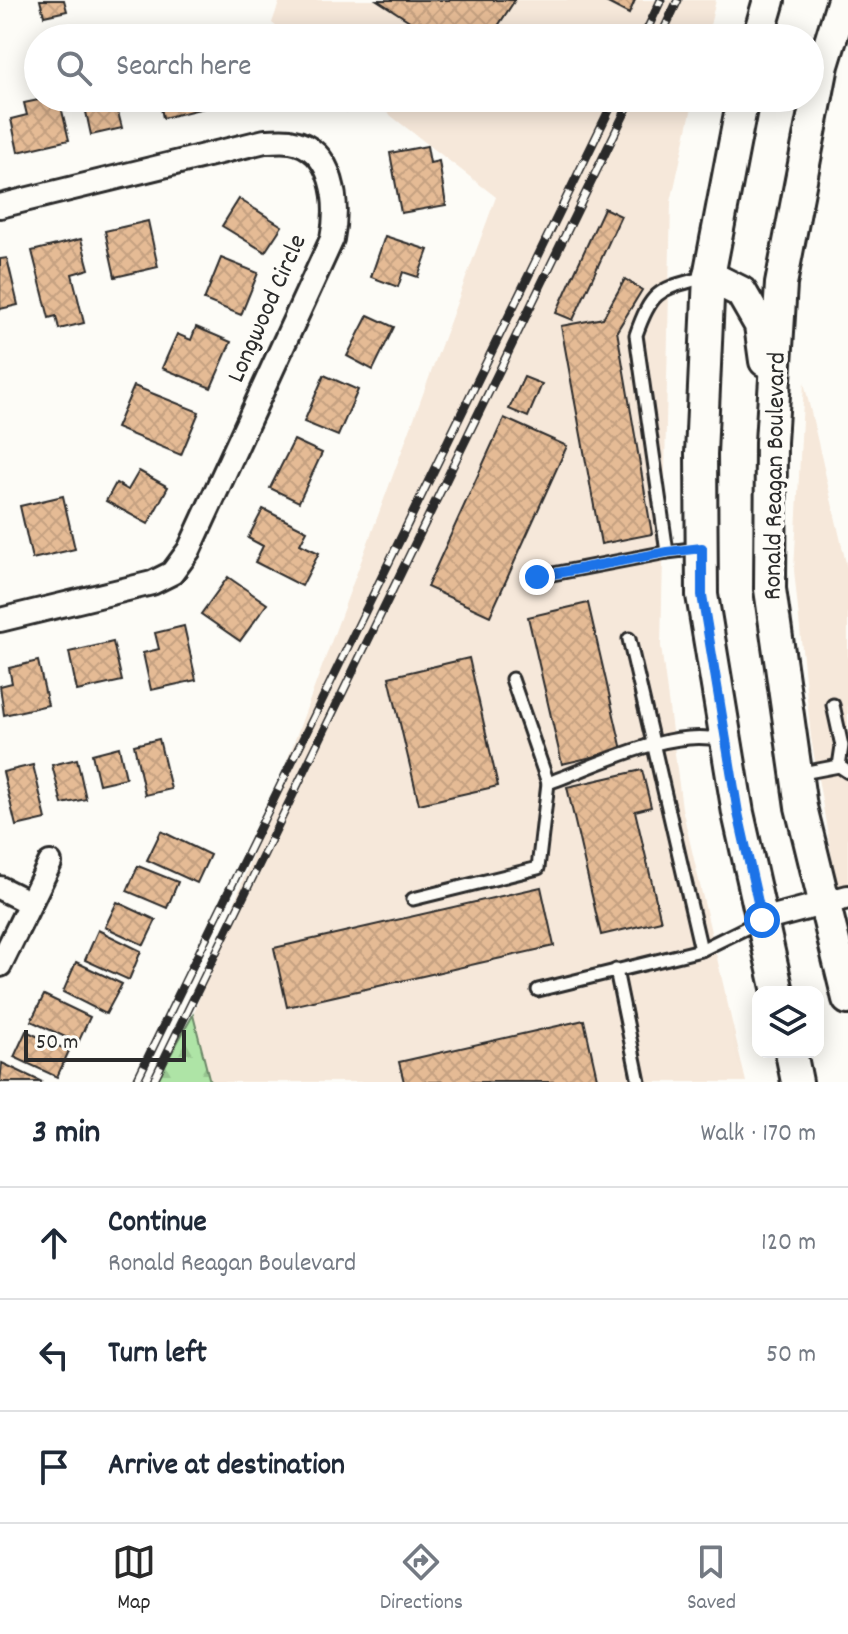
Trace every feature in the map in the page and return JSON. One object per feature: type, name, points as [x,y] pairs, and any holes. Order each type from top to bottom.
[{"type":"main road","points":[[762,24],[769,0]]},
{"type":"main road","name":"Ronald Reagan Boulevard","points":[[824,62],[843,0]]},
{"type":"main road","points":[[740,112],[709,276],[701,454],[702,595],[738,813],[777,986]]},
{"type":"main road","name":"Ronald Reagan Boulevard","points":[[814,112],[781,284],[771,442],[770,589],[801,807],[837,900],[848,999]]},
{"type":"main road","points":[[709,276],[741,292],[760,325],[771,442]]},
{"type":"main road","points":[[792,1058],[797,1082]]},
{"type":"street","name":"Longwood Circle","points":[[0,206],[265,141],[293,142],[312,152],[324,165],[335,191],[336,217],[332,239],[189,550],[172,573],[152,583],[0,620]]},
{"type":"street","points":[[0,965],[50,863]]},
{"type":"street","points":[[0,888],[30,903]]},
{"type":"street","points":[[762,920],[837,900]]},
{"type":"lane","points":[[667,552],[636,335],[643,313],[660,290],[709,276]]},
{"type":"lane","points":[[537,577],[702,548]]},
{"type":"lane","points":[[629,639],[701,950]]},
{"type":"lane","points":[[413,899],[538,868],[548,783],[512,679]]},
{"type":"lane","points":[[796,774],[844,769],[833,705]]},
{"type":"lane","points":[[548,783],[654,745],[704,736],[726,741]]},
{"type":"lane","points":[[538,990],[701,950],[762,920]]},
{"type":"lane","points":[[616,970],[639,1082]]},
{"type":"shaded area","points":[[280,0],[716,0],[710,24],[272,23]]},
{"type":"shaded area","points":[[386,112],[691,112],[671,202],[661,646],[682,808],[746,1082],[210,1082],[193,1015],[496,197]]},
{"type":"shaded area","points":[[804,382],[848,572],[848,884],[837,887],[811,738],[794,570]]},
{"type":"green space","points":[[193,1015],[210,1082],[155,1082]]},
{"type":"building","points":[[40,0],[64,0],[67,11],[44,16]]},
{"type":"building","points":[[377,0],[515,0],[499,24],[414,24]]},
{"type":"building","points":[[602,0],[635,0],[629,14]]},
{"type":"building","points":[[26,112],[62,112],[69,140],[18,152],[11,119],[27,115]]},
{"type":"building","points":[[86,112],[118,112],[122,128],[91,135]]},
{"type":"building","points":[[162,112],[188,112],[163,118]]},
{"type":"building","points":[[427,146],[430,163],[439,161],[446,205],[401,213],[390,153]]},
{"type":"building","points":[[239,199],[282,226],[265,252],[222,226]]},
{"type":"building","points":[[604,208],[621,216],[573,320],[556,313]]},
{"type":"building","points":[[148,221],[158,267],[115,277],[105,231]]},
{"type":"building","points":[[385,236],[428,250],[418,277],[403,272],[398,287],[371,277]]},
{"type":"building","points":[[81,239],[89,269],[72,274],[84,323],[59,329],[56,316],[49,318],[32,251]]},
{"type":"building","points":[[7,258],[18,305],[0,309],[0,259]]},
{"type":"building","points":[[221,258],[258,273],[241,315],[204,300]]},
{"type":"building","points":[[625,279],[642,290],[617,331],[652,534],[601,544],[561,326],[603,318]]},
{"type":"building","points":[[368,315],[394,327],[373,370],[347,356]]},
{"type":"building","points":[[196,327],[231,342],[211,388],[162,368],[177,334],[191,340]]},
{"type":"building","points":[[324,375],[358,390],[338,436],[304,422]]},
{"type":"building","points":[[524,377],[542,384],[528,417],[509,409]]},
{"type":"building","points":[[134,386],[199,412],[181,455],[116,428]]},
{"type":"building","points":[[504,418],[567,446],[490,616],[427,587]]},
{"type":"building","points":[[294,440],[322,453],[299,502],[270,488]]},
{"type":"building","points":[[139,471],[168,487],[148,524],[106,501],[116,483],[128,490]]},
{"type":"building","points":[[63,496],[75,549],[32,559],[20,506]]},
{"type":"building","points":[[263,509],[307,531],[300,544],[319,553],[302,586],[255,562],[263,546],[248,538]]},
{"type":"building","points":[[228,577],[267,604],[240,641],[201,614]]},
{"type":"building","points":[[588,603],[622,750],[562,764],[528,617]]},
{"type":"building","points":[[184,626],[196,680],[151,690],[143,653],[159,649],[155,633]]},
{"type":"building","points":[[113,642],[122,681],[77,691],[69,652]]},
{"type":"building","points":[[469,658],[498,786],[419,804],[389,677]]},
{"type":"building","points":[[38,661],[48,705],[4,715],[0,686],[12,683],[9,668]]},
{"type":"building","points":[[159,739],[171,789],[145,795],[134,745]]},
{"type":"building","points":[[119,747],[126,778],[99,784],[92,754]]},
{"type":"building","points":[[77,759],[86,799],[62,804],[52,765]]},
{"type":"building","points":[[33,765],[46,819],[16,826],[3,772]]},
{"type":"building","points":[[642,770],[651,807],[635,811],[661,921],[601,935],[567,787]]},
{"type":"building","points":[[161,831],[210,855],[197,883],[147,860]]},
{"type":"building","points":[[138,866],[178,882],[167,908],[127,891]]},
{"type":"building","points":[[541,887],[554,946],[287,1007],[274,948]]},
{"type":"building","points":[[117,902],[156,920],[144,945],[105,927]]},
{"type":"building","points":[[98,930],[141,951],[129,980],[85,960]]},
{"type":"building","points":[[76,962],[122,984],[106,1014],[63,992]]},
{"type":"building","points":[[44,995],[90,1017],[78,1043],[31,1021]]},
{"type":"building","points":[[584,1020],[598,1082],[404,1082],[399,1062]]},
{"type":"building","points":[[26,1031],[69,1051],[57,1077],[14,1057]]},
{"type":"building","points":[[2,1063],[42,1082],[0,1082]]},
{"type":"railway","points":[[650,24],[661,0]]},
{"type":"railway","points":[[667,24],[678,0]]},
{"type":"railway","points":[[136,1082],[608,112]]},
{"type":"railway","points":[[153,1082],[625,112]]},
{"type":"route","points":[[537,577],[702,548],[702,595],[738,813],[762,920]]}]
